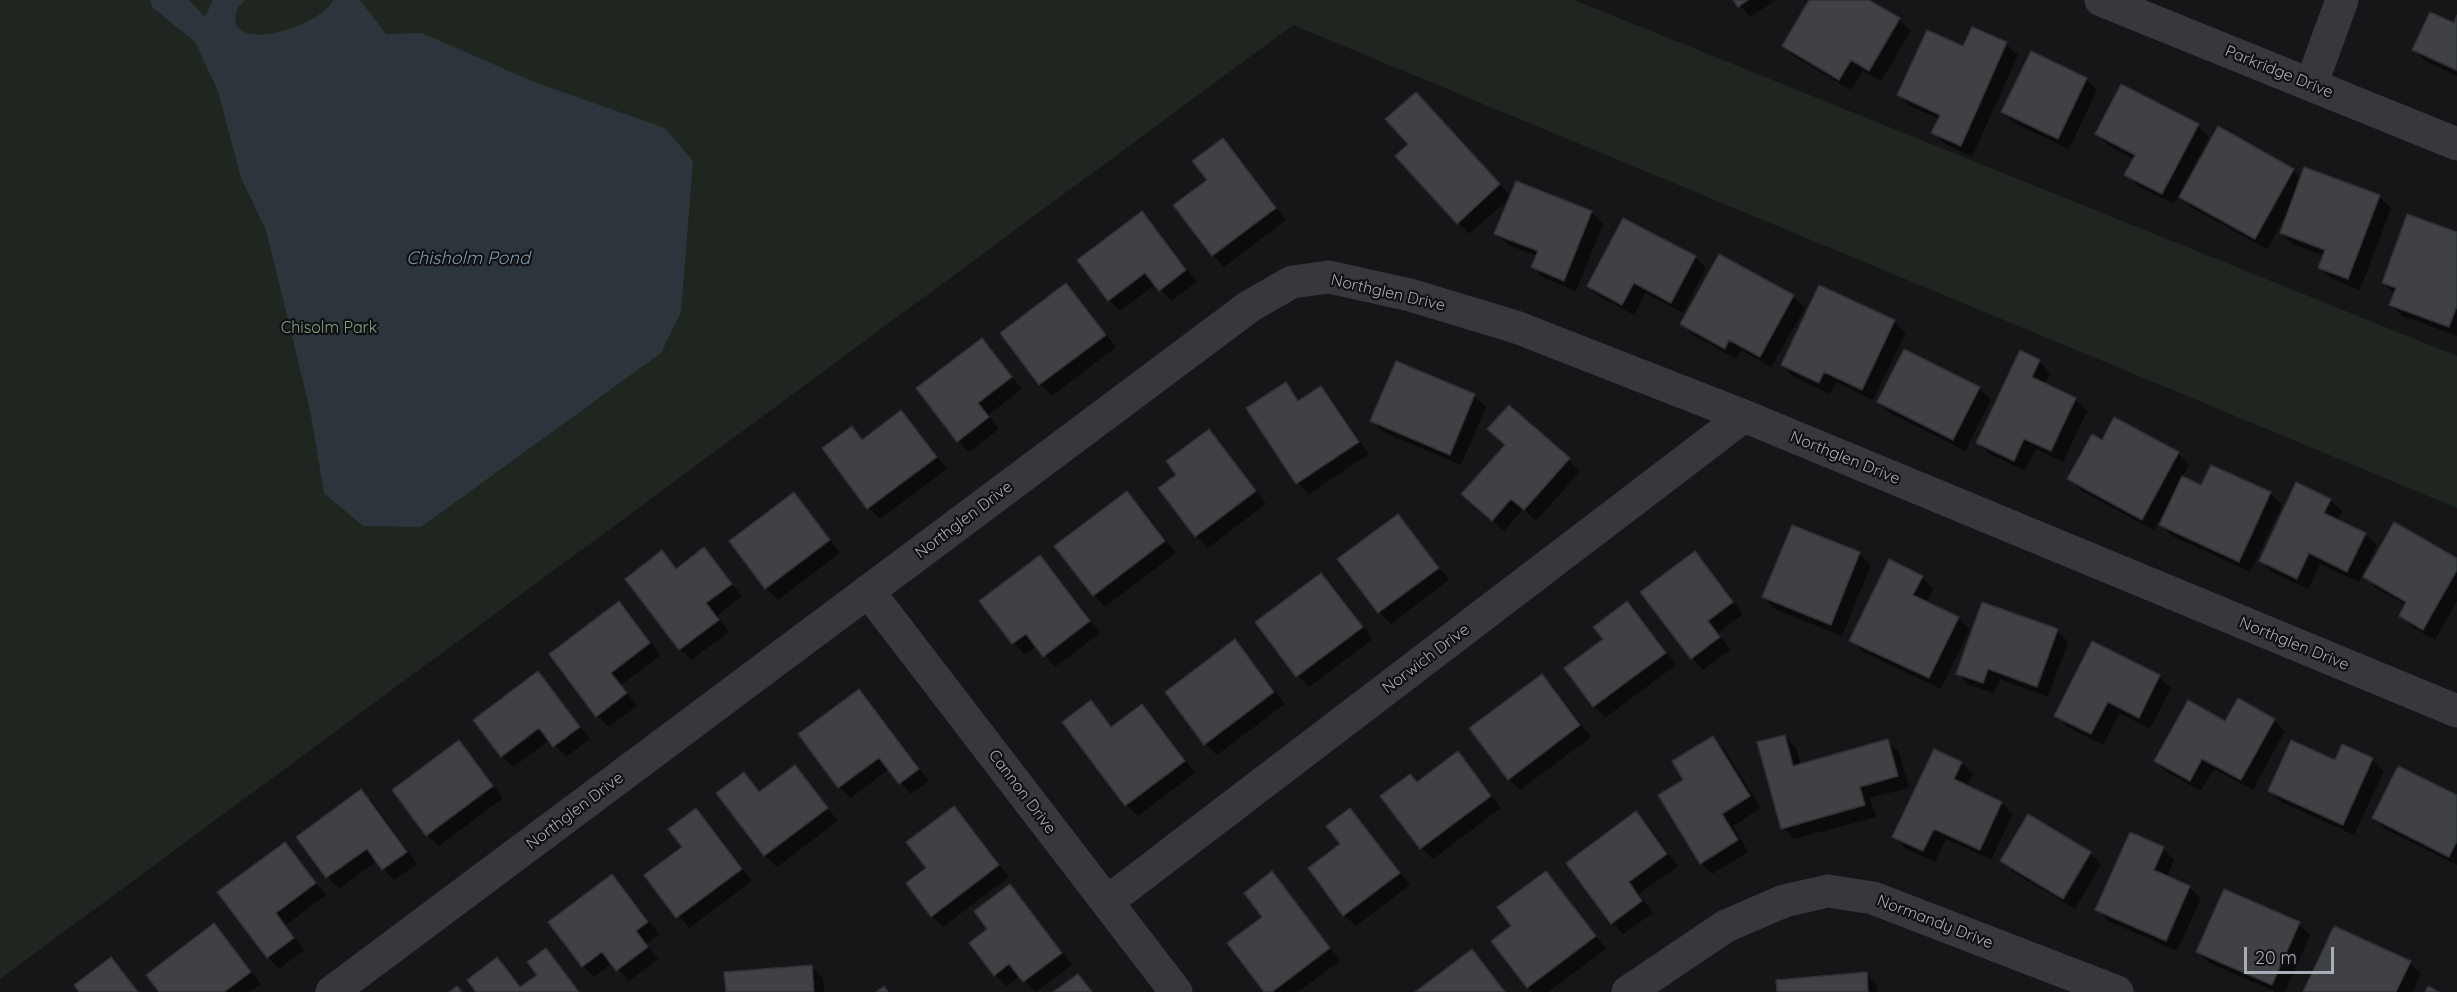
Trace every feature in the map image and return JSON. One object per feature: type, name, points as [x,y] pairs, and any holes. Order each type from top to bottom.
[{"type":"street","name":"Parkridge Drive","points":[[2101,0],[2457,144]]},
{"type":"street","points":[[2311,85],[2342,0]]},
{"type":"street","name":"Northglen Drive","points":[[332,992],[1250,306],[1292,282],[1329,278],[1410,295],[1516,327],[1744,416],[2457,711]]},
{"type":"street","name":"Norwich Drive","points":[[1107,902],[1744,416]]},
{"type":"street","name":"Cannon Drive","points":[[868,591],[1176,992]]},
{"type":"street","name":"Normandy Drive","points":[[1628,992],[1726,926],[1784,901],[1828,891],[1873,898],[2117,992]]},
{"type":"green space","name":"Chisolm Park","points":[[0,0],[1574,0],[2457,356],[2457,508],[1293,25],[0,979]]},
{"type":"water","name":"Chisholm Pond","points":[[150,0],[189,0],[205,17],[213,0],[245,0],[237,9],[236,24],[244,32],[259,35],[283,31],[309,21],[328,7],[333,0],[360,0],[386,34],[422,33],[534,82],[665,128],[693,161],[681,312],[661,353],[421,527],[363,526],[324,493],[310,410],[266,230],[241,178],[218,91],[195,42],[152,7]]},
{"type":"building","points":[[1733,0],[1748,0],[1738,7]]},
{"type":"building","points":[[1809,0],[1869,0],[1900,18],[1869,71],[1851,60],[1839,80],[1782,46]]},
{"type":"building","points":[[2430,12],[2454,23],[2457,15],[2457,70],[2412,50]]},
{"type":"building","points":[[1972,27],[2007,42],[1961,146],[1931,133],[1940,115],[1897,95],[1927,30],[1963,46]]},
{"type":"building","points":[[2031,51],[2087,78],[2058,139],[2001,112]]},
{"type":"building","points":[[2121,84],[2199,124],[2162,194],[2124,175],[2135,155],[2095,134]]},
{"type":"building","points":[[1416,92],[1500,184],[1457,224],[1395,156],[1408,144],[1385,119]]},
{"type":"building","points":[[2218,126],[2294,169],[2255,239],[2179,197]]},
{"type":"building","points":[[1223,138],[1276,208],[1212,256],[1173,205],[1207,180],[1192,161]]},
{"type":"building","points":[[2304,167],[2380,195],[2348,279],[2318,268],[2325,250],[2280,233]]},
{"type":"building","points":[[1516,181],[1592,211],[1564,281],[1531,267],[1538,251],[1494,234]]},
{"type":"building","points":[[1142,211],[1186,270],[1159,291],[1145,273],[1108,301],[1077,260]]},
{"type":"building","points":[[2407,214],[2457,232],[2457,306],[2449,327],[2389,305],[2396,288],[2382,283]]},
{"type":"building","points":[[1623,218],[1696,256],[1671,303],[1634,283],[1622,305],[1587,286]]},
{"type":"building","points":[[1719,254],[1794,295],[1760,357],[1729,340],[1725,349],[1680,324]]},
{"type":"building","points":[[1066,283],[1106,335],[1039,385],[1000,333]]},
{"type":"building","points":[[1819,285],[1895,320],[1862,390],[1824,372],[1819,383],[1781,365]]},
{"type":"building","points":[[982,338],[1012,377],[978,403],[989,417],[957,442],[916,388]]},
{"type":"building","points":[[1904,349],[1980,387],[1953,440],[1877,402]]},
{"type":"building","points":[[2020,350],[2040,360],[2032,377],[2076,398],[2051,451],[2024,439],[2014,461],[1976,443]]},
{"type":"building","points":[[1396,361],[1475,394],[1450,455],[1370,421]]},
{"type":"building","points":[[1286,382],[1298,401],[1321,386],[1359,442],[1296,484],[1246,408]]},
{"type":"building","points":[[1509,405],[1570,458],[1524,510],[1511,499],[1492,521],[1461,494],[1505,445],[1487,429]]},
{"type":"building","points":[[901,410],[937,457],[867,509],[822,448],[852,426],[862,440]]},
{"type":"building","points":[[2114,417],[2179,452],[2142,520],[2067,479],[2092,434],[2102,440]]},
{"type":"building","points":[[1209,429],[1256,491],[1195,537],[1158,488],[1176,475],[1166,461]]},
{"type":"building","points":[[2211,465],[2271,492],[2239,562],[2159,525],[2182,476],[2201,485]]},
{"type":"building","points":[[2296,482],[2331,499],[2324,513],[2366,533],[2347,572],[2309,553],[2297,579],[2259,561]]},
{"type":"building","points":[[1127,491],[1165,541],[1093,596],[1054,546]]},
{"type":"building","points":[[794,492],[830,540],[765,589],[729,541]]},
{"type":"building","points":[[1398,514],[1439,568],[1378,613],[1337,559]]},
{"type":"building","points":[[2394,522],[2457,558],[2457,570],[2423,630],[2399,616],[2406,602],[2363,577]]},
{"type":"building","points":[[1792,525],[1860,552],[1831,625],[1762,597]]},
{"type":"building","points":[[704,547],[732,584],[706,603],[719,620],[679,650],[625,579],[662,550],[676,569]]},
{"type":"building","points":[[1695,551],[1733,602],[1708,621],[1720,637],[1691,659],[1640,592]]},
{"type":"building","points":[[1040,555],[1090,621],[1043,657],[1026,634],[1012,644],[979,601]]},
{"type":"building","points":[[1889,559],[1923,576],[1913,595],[1959,617],[1929,678],[1849,641]]},
{"type":"building","points":[[1321,573],[1363,627],[1296,677],[1255,622]]},
{"type":"building","points":[[619,601],[650,643],[611,673],[627,693],[596,717],[549,654]]},
{"type":"building","points":[[1627,601],[1666,653],[1593,707],[1564,668],[1603,639],[1593,627]]},
{"type":"building","points":[[1982,602],[2058,629],[2037,687],[1988,669],[1983,683],[1956,674]]},
{"type":"building","points":[[1235,639],[1274,692],[1204,745],[1165,692]]},
{"type":"building","points":[[2092,641],[2160,675],[2139,718],[2108,702],[2091,734],[2054,716]]},
{"type":"building","points":[[538,671],[580,727],[553,747],[539,728],[501,757],[473,720]]},
{"type":"building","points":[[1542,674],[1580,725],[1508,780],[1469,728]]},
{"type":"building","points":[[859,689],[919,769],[899,784],[879,758],[838,788],[798,734]]},
{"type":"building","points":[[2238,698],[2275,719],[2241,780],[2202,759],[2190,781],[2154,761],[2188,700],[2225,721]]},
{"type":"building","points":[[1091,700],[1111,727],[1142,704],[1185,761],[1125,806],[1062,722]]},
{"type":"building","points":[[1785,735],[1793,766],[1888,739],[1898,776],[1860,787],[1865,805],[1781,829],[1757,742]]},
{"type":"building","points":[[1713,736],[1750,796],[1722,814],[1738,840],[1700,864],[1658,795],[1683,780],[1672,761]]},
{"type":"building","points":[[459,740],[493,786],[426,836],[392,790]]},
{"type":"building","points":[[2291,740],[2335,760],[2342,744],[2373,758],[2343,825],[2268,791]]},
{"type":"building","points":[[1934,749],[1962,762],[1954,779],[2002,802],[1980,850],[1934,829],[1923,851],[1892,837]]},
{"type":"building","points":[[1458,751],[1491,796],[1420,849],[1380,796],[1410,774],[1417,782]]},
{"type":"building","points":[[795,765],[828,808],[764,856],[716,793],[744,772],[759,792]]},
{"type":"building","points":[[2398,766],[2457,795],[2457,841],[2449,857],[2372,818]]},
{"type":"building","points":[[361,789],[407,852],[382,870],[367,849],[326,878],[296,837]]},
{"type":"building","points":[[954,806],[999,865],[931,917],[906,883],[926,868],[906,842]]},
{"type":"building","points":[[696,808],[742,869],[676,918],[644,875],[682,847],[668,829]]},
{"type":"building","points":[[1350,808],[1400,873],[1343,916],[1308,868],[1340,844],[1326,826]]},
{"type":"building","points":[[1636,811],[1667,854],[1629,882],[1642,901],[1611,924],[1566,863]]},
{"type":"building","points":[[2028,814],[2091,852],[2063,899],[2000,861]]},
{"type":"building","points":[[2130,832],[2164,847],[2154,870],[2190,886],[2166,941],[2095,910]]},
{"type":"building","points":[[285,842],[316,883],[276,913],[294,938],[267,958],[217,892]]},
{"type":"building","points":[[1272,871],[1330,948],[1272,992],[1264,992],[1227,943],[1262,917],[1244,893]]},
{"type":"building","points":[[1546,871],[1596,936],[1527,988],[1491,941],[1511,926],[1497,907]]},
{"type":"building","points":[[612,874],[648,922],[636,931],[648,947],[616,971],[602,952],[582,967],[548,922]]},
{"type":"building","points":[[1010,884],[1062,953],[1023,982],[1009,964],[994,976],[969,943],[987,929],[974,911]]},
{"type":"building","points":[[2224,889],[2300,922],[2272,985],[2196,952]]},
{"type":"building","points":[[214,923],[251,972],[224,992],[159,992],[146,975]]},
{"type":"building","points":[[2334,926],[2411,961],[2396,992],[2303,992]]},
{"type":"building","points":[[546,948],[579,992],[476,992],[467,980],[497,957],[520,987],[537,975],[527,962]]},
{"type":"building","points":[[1472,949],[1505,992],[1415,992]]},
{"type":"building","points":[[111,957],[138,992],[79,992],[74,985]]},
{"type":"building","points":[[812,965],[814,992],[726,992],[724,972]]},
{"type":"building","points":[[1867,972],[1868,992],[1777,992],[1776,980]]},
{"type":"building","points":[[1078,974],[1092,992],[1053,992]]},
{"type":"building","points":[[457,986],[462,992],[449,992]]},
{"type":"building","points":[[884,986],[888,992],[876,992]]},
{"type":"building","points":[[2428,986],[2439,992],[2425,992]]}]
